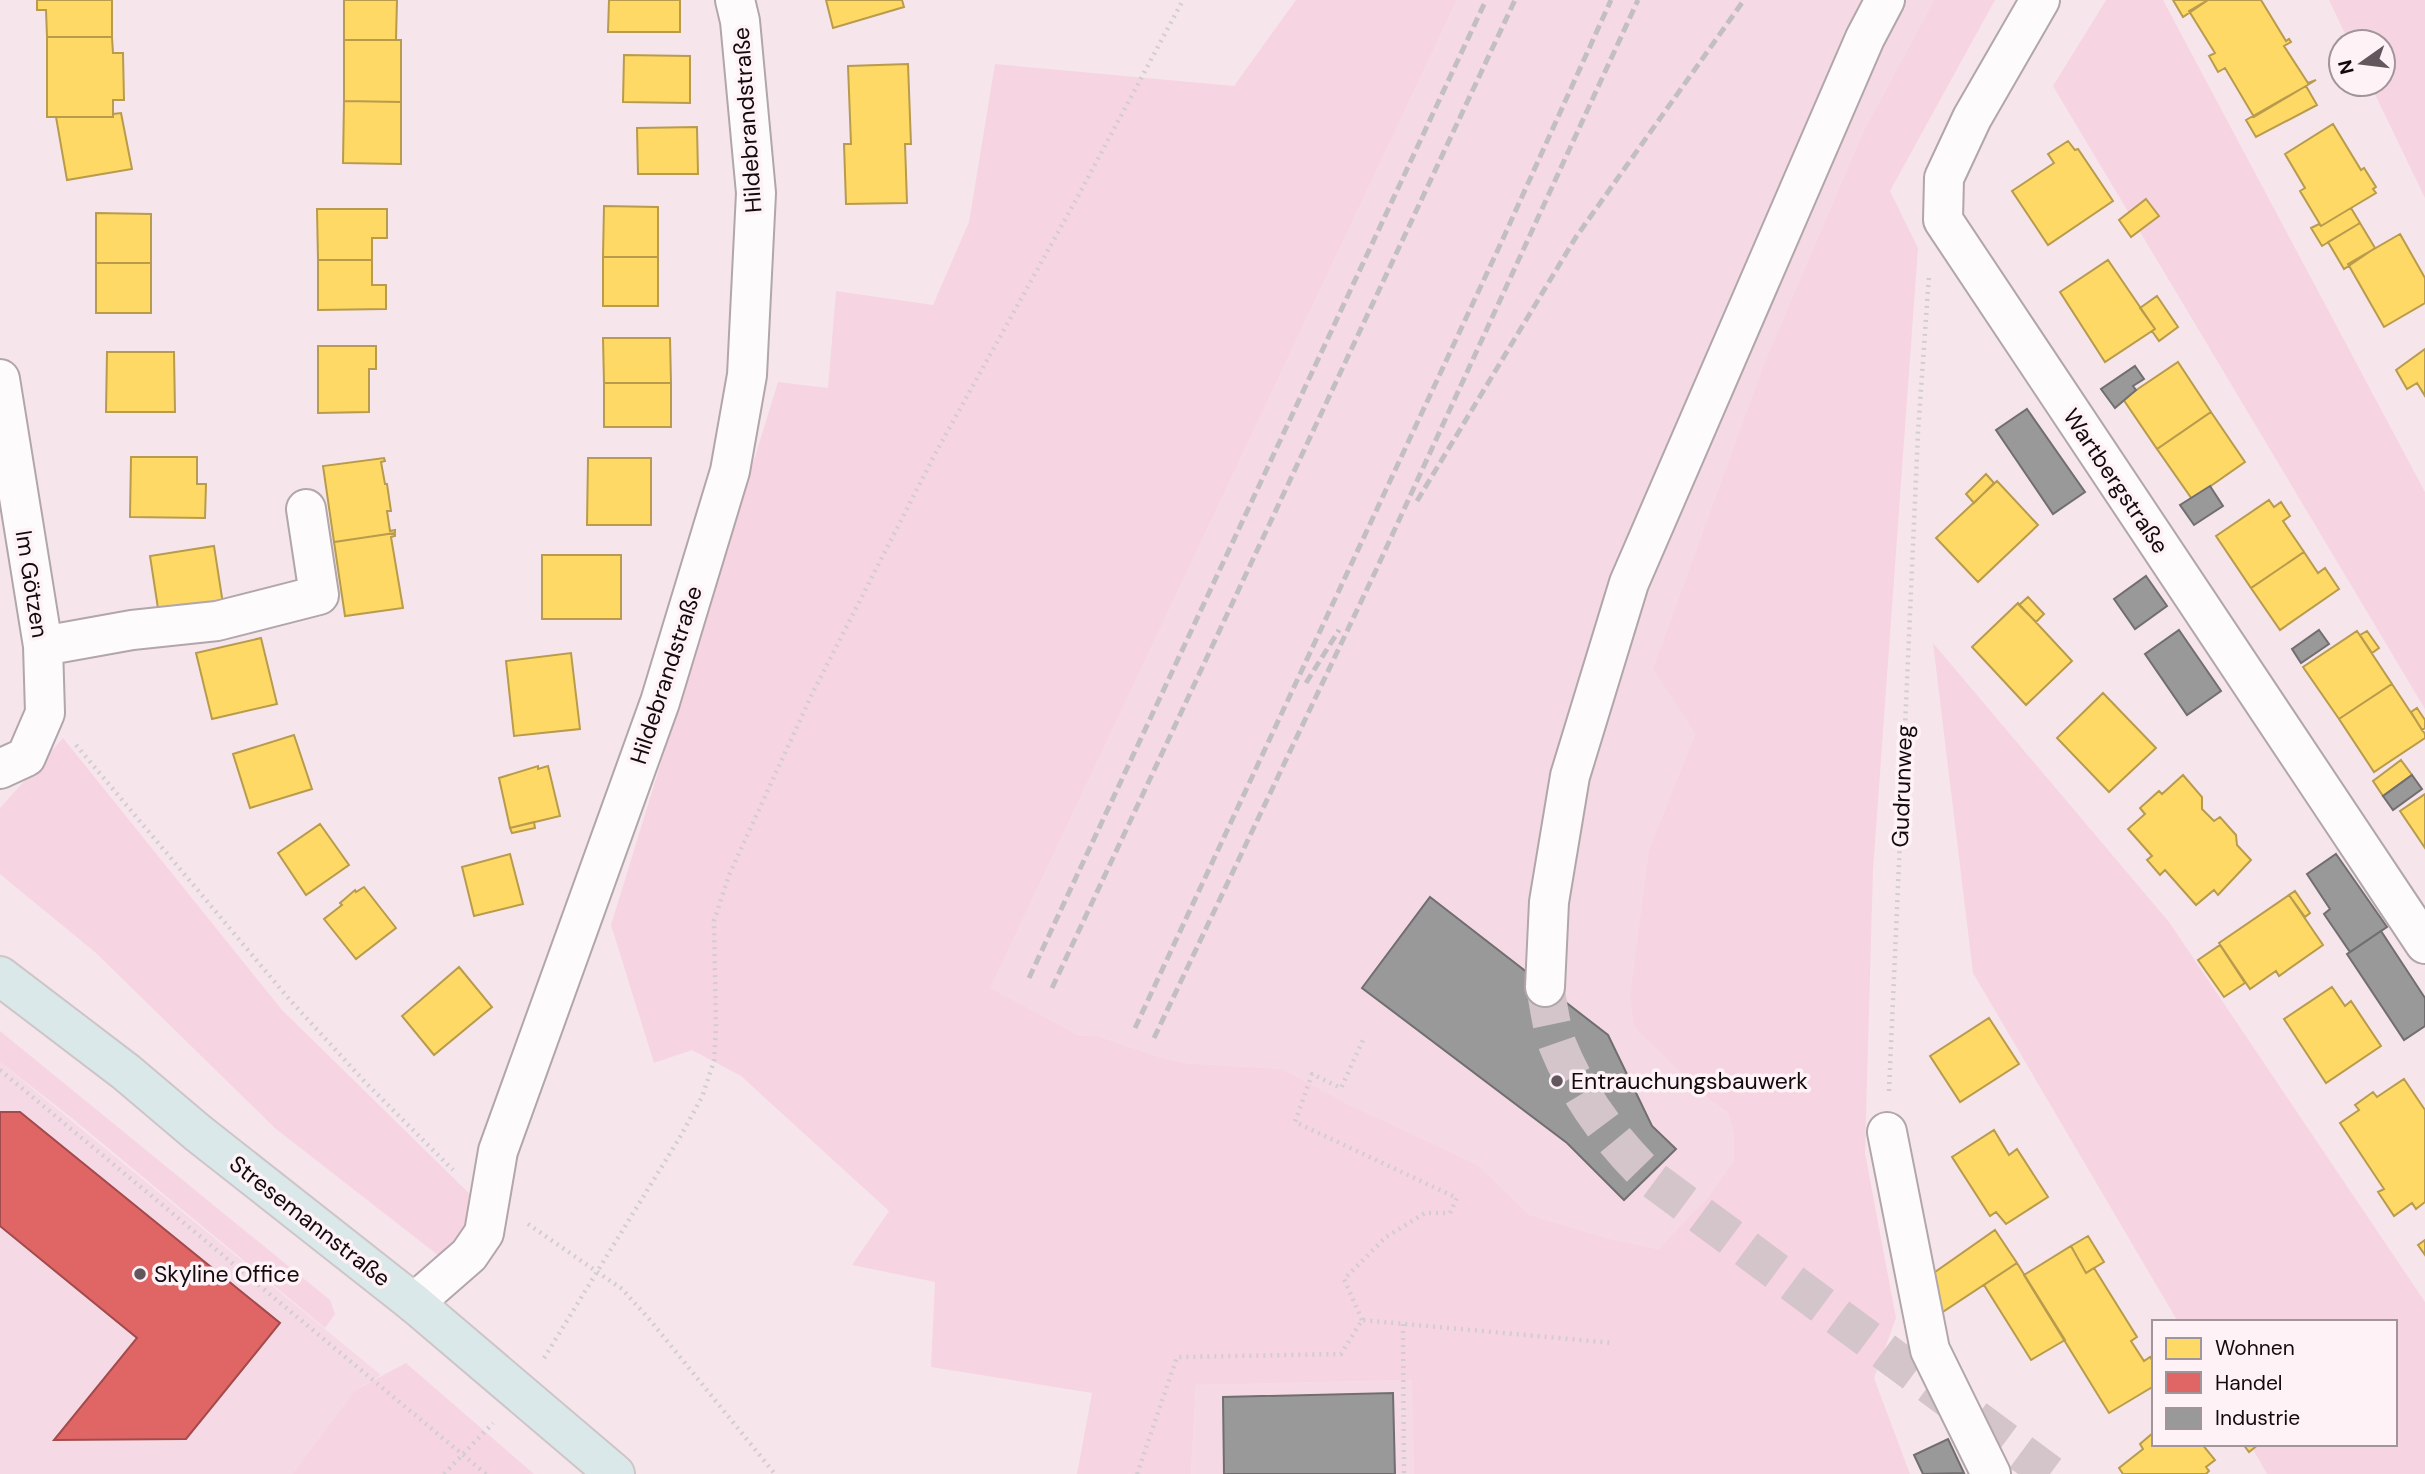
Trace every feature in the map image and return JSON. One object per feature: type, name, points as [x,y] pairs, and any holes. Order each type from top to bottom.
[{"type":"main road","name":"Stresemannstraße","points":[[0,976],[126,1072],[198,1133],[414,1303],[615,1474]]},
{"type":"street","name":"Hildebrandstraße","points":[[414,1303],[469,1255],[484,1233],[498,1151],[660,702],[730,471],[747,375],[756,194],[736,0]]},
{"type":"street","points":[[1545,987],[1549,902],[1570,776],[1629,583],[1865,37],[1885,0]]},
{"type":"street","points":[[1943,220],[1944,178],[1972,118],[2040,0]]},
{"type":"street","name":"Wartbergstraße","points":[[1943,220],[2425,944]]},
{"type":"street","name":"Im Götzen","points":[[0,379],[43,646],[46,713],[26,757],[0,769]]},
{"type":"street","points":[[43,646],[132,630],[217,621],[318,595],[306,509]]},
{"type":"street","points":[[1887,1132],[1930,1350],[1991,1474]]},
{"type":"path","points":[[444,1474],[544,1358],[702,1097],[714,1061],[714,921],[729,875],[812,694],[935,454],[1183,0]]},
{"type":"path","name":"Gudrunweg","points":[[1887,1132],[1918,432],[1930,262],[1943,220]]},
{"type":"path","points":[[46,713],[66,732],[308,1020],[444,1163],[622,1289],[775,1474]]},
{"type":"path","points":[[1362,1320],[1344,1279],[1386,1237],[1425,1213],[1450,1213],[1457,1198],[1294,1122],[1312,1074],[1341,1088],[1363,1040]]},
{"type":"path","points":[[0,1070],[486,1474]]},
{"type":"path","points":[[1362,1320],[1613,1343]]},
{"type":"path","points":[[1137,1474],[1177,1357],[1341,1354],[1362,1320]]},
{"type":"path","points":[[1403,1324],[1404,1474]]},
{"type":"shaded area","points":[[1296,0],[1457,0],[990,988],[1080,1036],[1095,1035],[1183,1063],[1283,1069],[1346,1103],[1478,1165],[1529,1215],[1611,1239],[1658,1249],[1708,1197],[1734,1160],[1734,1135],[1728,1113],[1705,1096],[1634,1027],[1630,997],[1649,849],[1695,734],[1653,669],[1763,367],[1863,132],[1934,0],[1995,0],[1890,191],[1918,248],[1873,870],[1865,1153],[1896,1318],[1874,1378],[1910,1474],[1414,1474],[1412,1380],[1196,1385],[1191,1474],[1077,1474],[1092,1393],[931,1367],[935,1282],[852,1265],[889,1211],[741,1076],[692,1050],[654,1063],[611,925],[778,382],[828,388],[836,291],[933,305],[969,222],[995,64],[1234,86]]},
{"type":"shaded area","points":[[1457,0],[1934,0],[1863,132],[1764,367],[1654,669],[1695,734],[1649,849],[1705,1096],[1728,1113],[1734,1135],[1734,1160],[1708,1197],[1658,1249],[1611,1239],[1528,1215],[1478,1165],[1346,1103],[1283,1069],[1183,1063],[1095,1035],[1080,1036],[989,989]]},
{"type":"shaded area","points":[[2106,0],[2163,0],[2425,492],[2425,709],[2053,86]]},
{"type":"shaded area","points":[[2329,0],[2425,0],[2425,198],[2377,98],[2397,98],[2397,28],[2342,28]]},
{"type":"shaded area","points":[[1933,643],[2169,922],[2425,1302],[2425,1474],[2267,1474],[2251,1446],[2397,1446],[2397,1320],[2177,1320],[1973,973]]},
{"type":"shaded area","points":[[63,738],[282,1010],[479,1203],[477,1232],[443,1259],[276,1129],[96,953],[0,874],[0,808]]},
{"type":"shaded area","points":[[0,1031],[330,1300],[335,1314],[325,1328],[73,1119],[0,1062]]},
{"type":"shaded area","points":[[0,1062],[381,1375],[355,1390],[292,1474],[0,1474]]},
{"type":"shaded area","points":[[406,1363],[534,1474],[292,1474],[355,1390]]},
{"type":"shaded area","points":[[1413,1380],[1414,1474],[1191,1474],[1196,1385]]},
{"type":"building: Wohnen","points":[[37,0],[112,0],[112,37],[47,37],[46,10],[37,10]]},
{"type":"building: Wohnen","points":[[344,0],[397,0],[396,40],[344,40]]},
{"type":"building: Wohnen","points":[[609,0],[680,0],[680,32],[608,32]]},
{"type":"building: Wohnen","points":[[826,0],[902,0],[904,7],[833,28]]},
{"type":"building: Wohnen","points":[[2173,0],[2208,0],[2183,17]]},
{"type":"building: Wohnen","points":[[2208,0],[2261,0],[2286,41],[2289,39],[2291,42],[2284,46],[2308,83],[2316,80],[2254,117],[2225,68],[2218,72],[2209,56],[2215,53],[2189,11]]},
{"type":"building: Wohnen","points":[[47,37],[112,37],[113,53],[123,53],[124,100],[113,100],[113,117],[47,117]]},
{"type":"building: Wohnen","points":[[344,40],[401,40],[401,102],[344,101]]},
{"type":"building: Wohnen","points":[[624,55],[690,56],[690,103],[623,102]]},
{"type":"building: Wohnen","points":[[908,64],[911,144],[905,144],[907,203],[846,204],[844,144],[851,144],[848,66]]},
{"type":"building: Wohnen","points":[[2306,86],[2317,105],[2256,137],[2246,120]]},
{"type":"building: Wohnen","points":[[344,101],[401,102],[401,164],[343,163]]},
{"type":"building: Wohnen","points":[[121,113],[132,169],[67,180],[56,117],[113,117],[113,114]]},
{"type":"building: Wohnen","points":[[2333,124],[2361,170],[2364,168],[2376,187],[2373,189],[2376,193],[2321,226],[2300,191],[2305,188],[2285,154]]},
{"type":"building: Wohnen","points":[[697,127],[698,174],[638,174],[637,128]]},
{"type":"building: Wohnen","points":[[2068,141],[2075,150],[2078,149],[2113,201],[2048,245],[2012,191],[2054,163],[2048,154]]},
{"type":"building: Wohnen","points":[[2146,199],[2159,216],[2131,237],[2119,220]]},
{"type":"building: Wohnen","points":[[604,206],[658,207],[658,257],[603,257]]},
{"type":"building: Wohnen","points":[[2351,208],[2360,223],[2322,246],[2311,228],[2319,224],[2321,226]]},
{"type":"building: Wohnen","points":[[317,209],[387,209],[387,238],[372,238],[372,260],[318,260]]},
{"type":"building: Wohnen","points":[[96,213],[151,214],[151,263],[96,263]]},
{"type":"building: Wohnen","points":[[2360,223],[2375,248],[2344,269],[2328,242]]},
{"type":"building: Wohnen","points":[[2400,234],[2425,278],[2425,303],[2384,327],[2348,264]]},
{"type":"building: Wohnen","points":[[603,257],[658,257],[658,306],[603,306]]},
{"type":"building: Wohnen","points":[[318,260],[372,260],[372,285],[386,285],[386,309],[318,310]]},
{"type":"building: Wohnen","points":[[2108,260],[2155,329],[2105,362],[2060,292]]},
{"type":"building: Wohnen","points":[[96,263],[151,263],[151,313],[96,313]]},
{"type":"building: Wohnen","points":[[2157,296],[2178,327],[2159,341],[2152,331],[2155,329],[2140,308]]},
{"type":"building: Wohnen","points":[[603,338],[670,338],[671,383],[604,383]]},
{"type":"building: Wohnen","points":[[318,346],[376,346],[376,369],[369,369],[369,412],[318,413]]},
{"type":"building: Wohnen","points":[[2425,349],[2425,396],[2417,383],[2407,389],[2396,370]]},
{"type":"building: Wohnen","points":[[107,352],[174,352],[175,412],[106,412]]},
{"type":"building: Wohnen","points":[[2178,362],[2211,412],[2157,449],[2123,399]]},
{"type":"building: Wohnen","points":[[604,383],[671,383],[671,427],[604,427]]},
{"type":"building: Wohnen","points":[[2211,412],[2245,462],[2192,499],[2157,449]]},
{"type":"building: Wohnen","points":[[131,457],[197,457],[197,484],[206,484],[205,518],[130,517]]},
{"type":"building: Wohnen","points":[[384,458],[385,461],[381,462],[391,511],[387,511],[390,531],[395,530],[395,533],[334,542],[323,466]]},
{"type":"building: Wohnen","points":[[588,458],[651,458],[651,525],[587,525]]},
{"type":"building: Wohnen","points":[[1986,474],[1994,483],[1974,503],[1966,494]]},
{"type":"building: Wohnen","points":[[1997,481],[2038,525],[1978,582],[1936,538]]},
{"type":"building: Wohnen","points":[[2269,500],[2274,507],[2281,502],[2290,516],[2283,521],[2304,552],[2251,588],[2216,536]]},
{"type":"building: Wohnen","points":[[395,533],[395,536],[391,537],[403,608],[345,616],[334,542]]},
{"type":"building: Wohnen","points":[[214,546],[223,604],[159,615],[150,556]]},
{"type":"building: Wohnen","points":[[2304,552],[2318,573],[2325,568],[2339,589],[2280,630],[2251,588]]},
{"type":"building: Wohnen","points":[[542,555],[621,555],[621,619],[542,619]]},
{"type":"building: Wohnen","points":[[2028,597],[2044,614],[2036,622],[2019,605]]},
{"type":"building: Wohnen","points":[[2018,603],[2072,661],[2026,705],[1972,647]]},
{"type":"building: Wohnen","points":[[2357,631],[2392,684],[2339,719],[2303,667]]},
{"type":"building: Wohnen","points":[[2367,631],[2379,648],[2372,653],[2360,635]]},
{"type":"building: Wohnen","points":[[261,638],[277,704],[212,719],[196,653]]},
{"type":"building: Wohnen","points":[[571,653],[580,729],[514,736],[506,661]]},
{"type":"building: Wohnen","points":[[2392,684],[2425,738],[2374,772],[2339,719]]},
{"type":"building: Wohnen","points":[[2103,693],[2156,748],[2109,792],[2057,738]]},
{"type":"building: Wohnen","points":[[2417,708],[2425,720],[2425,728],[2422,730],[2411,712]]},
{"type":"building: Wohnen","points":[[294,735],[312,789],[250,808],[233,754]]},
{"type":"building: Wohnen","points":[[2401,760],[2412,775],[2383,796],[2373,781]]},
{"type":"building: Wohnen","points":[[538,766],[538,769],[548,766],[560,816],[510,828],[499,778]]},
{"type":"building: Wohnen","points":[[2183,775],[2202,797],[2202,809],[2214,821],[2220,817],[2236,835],[2237,845],[2251,860],[2218,895],[2214,890],[2196,905],[2165,870],[2160,875],[2147,860],[2152,856],[2128,829],[2145,814],[2140,808],[2159,791],[2162,794]]},
{"type":"building: Wohnen","points":[[2425,794],[2425,848],[2400,811]]},
{"type":"building: Wohnen","points":[[534,822],[535,828],[512,833],[510,828]]},
{"type":"building: Wohnen","points":[[320,824],[349,865],[306,895],[278,853]]},
{"type":"building: Wohnen","points":[[510,854],[523,904],[474,916],[462,867]]},
{"type":"building: Wohnen","points":[[364,887],[396,928],[356,959],[324,919],[355,890],[356,892]]},
{"type":"building: Wohnen","points":[[2295,891],[2310,913],[2305,917],[2289,895]]},
{"type":"building: Wohnen","points":[[2289,895],[2323,945],[2279,976],[2276,971],[2250,989],[2219,943]]},
{"type":"building: Wohnen","points":[[2220,945],[2245,983],[2224,997],[2198,960]]},
{"type":"building: Wohnen","points":[[459,967],[492,1007],[434,1055],[402,1016]]},
{"type":"building: Wohnen","points":[[2332,987],[2345,1006],[2351,1001],[2381,1046],[2326,1083],[2284,1019]]},
{"type":"building: Wohnen","points":[[1989,1018],[2019,1064],[1960,1102],[1930,1056]]},
{"type":"building: Wohnen","points":[[2404,1079],[2425,1110],[2425,1202],[2416,1209],[2412,1203],[2394,1216],[2378,1192],[2384,1189],[2340,1123],[2359,1110],[2355,1105],[2373,1092],[2377,1097]]},
{"type":"building: Wohnen","points":[[1994,1130],[2009,1155],[2017,1149],[2048,1197],[2006,1224],[1996,1212],[1990,1216],[1952,1157]]},
{"type":"building: Wohnen","points":[[1995,1230],[2017,1263],[1932,1319],[1925,1279]]},
{"type":"building: Wohnen","points":[[2088,1236],[2104,1262],[2086,1273],[2071,1246]]},
{"type":"building: Wohnen","points":[[2425,1240],[2425,1255],[2418,1245]]},
{"type":"building: Wohnen","points":[[2071,1246],[2086,1273],[2094,1268],[2137,1337],[2131,1341],[2144,1361],[2150,1357],[2152,1360],[2152,1387],[2109,1413],[2024,1275]]},
{"type":"building: Wohnen","points":[[2017,1263],[2065,1340],[2031,1360],[1984,1285]]},
{"type":"building: Wohnen","points":[[2152,1434],[2152,1446],[2204,1446],[2215,1460],[2206,1467],[2209,1471],[2206,1474],[2123,1474],[2119,1468],[2143,1449],[2140,1444]]},
{"type":"building: Wohnen","points":[[2244,1446],[2256,1446],[2249,1452]]},
{"type":"building: Handel","name":"Skyline Office","points":[[0,1112],[20,1112],[280,1323],[186,1439],[54,1440],[137,1338],[0,1226]]},
{"type":"building: Industrie","points":[[2135,366],[2144,379],[2133,386],[2136,390],[2115,408],[2101,389]]},
{"type":"building: Industrie","points":[[2027,409],[2085,492],[2053,514],[1996,430]]},
{"type":"building: Industrie","points":[[2210,486],[2223,506],[2194,525],[2180,505]]},
{"type":"building: Industrie","points":[[2146,576],[2167,606],[2135,629],[2114,599]]},
{"type":"building: Industrie","points":[[2179,630],[2221,691],[2187,715],[2145,654]]},
{"type":"building: Industrie","points":[[2319,630],[2329,644],[2301,663],[2292,649]]},
{"type":"building: Industrie","points":[[2412,775],[2422,789],[2393,810],[2383,796]]},
{"type":"building: Industrie","points":[[2336,854],[2387,927],[2350,952],[2324,914],[2330,909],[2307,874]]},
{"type":"building: Industrie","name":"Entrauchungsbauwerk","points":[[1430,897],[1608,1035],[1652,1126],[1676,1149],[1624,1200],[1567,1143],[1362,988]]},
{"type":"building: Industrie","points":[[2381,931],[2425,998],[2425,1026],[2404,1040],[2347,954]]},
{"type":"building: Industrie","points":[[1393,1393],[1395,1474],[1224,1474],[1223,1397]]},
{"type":"building: Industrie","points":[[1948,1439],[1964,1473],[1923,1474],[1914,1455]]},
{"type":"tunnel","points":[[1545,987],[1556,1039],[1575,1082],[1608,1132],[1648,1176],[2050,1474]]},
{"type":"railway","points":[[1029,978],[1486,0]]},
{"type":"railway","points":[[1052,988],[1515,0]]},
{"type":"railway","points":[[1135,1028],[1501,243],[1611,0]]},
{"type":"railway","points":[[1154,1038],[1377,568],[1638,0]]},
{"type":"railway","points":[[1417,501],[1576,237],[1744,0]]},
{"type":"railway","points":[[1306,683],[1339,630]]},
{"type":"place","name":"Entrauchungsbauwerk","points":[[1557,1081]]},
{"type":"place","name":"Skyline Office","points":[[140,1274]]}]
